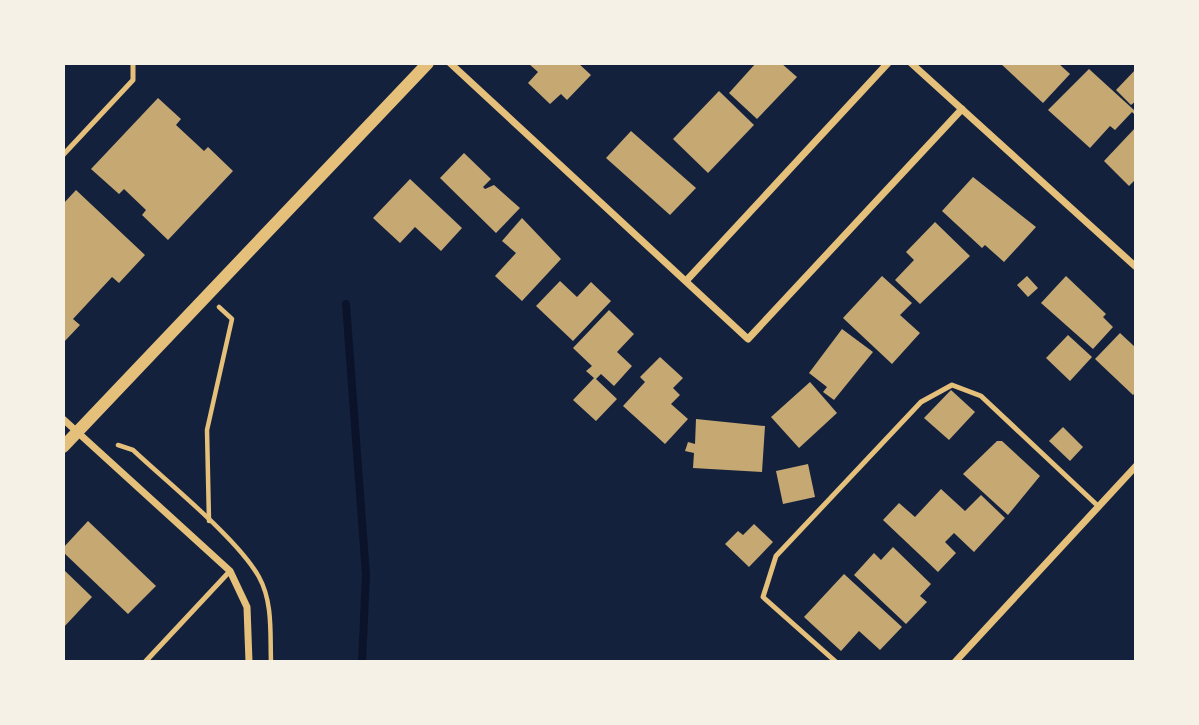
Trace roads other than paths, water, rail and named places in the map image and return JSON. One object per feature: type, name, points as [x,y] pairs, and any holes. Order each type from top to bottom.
[{"type":"street","points":[[63,447],[428,63]]},
{"type":"street","points":[[450,63],[748,339],[962,109]]},
{"type":"street","points":[[686,281],[888,63]]},
{"type":"street","points":[[911,63],[1136,267]]},
{"type":"street","points":[[63,419],[230,570],[247,607],[249,662]]},
{"type":"street","points":[[955,662],[1136,466]]},
{"type":"lane","points":[[63,155],[133,80],[133,63]]},
{"type":"lane","points":[[836,662],[763,597],[776,556],[921,402],[953,385],[981,396],[1098,506]]},
{"type":"lane","points":[[145,662],[230,570]]},
{"type":"waterway","points":[[346,304],[366,575],[362,662]]}]
